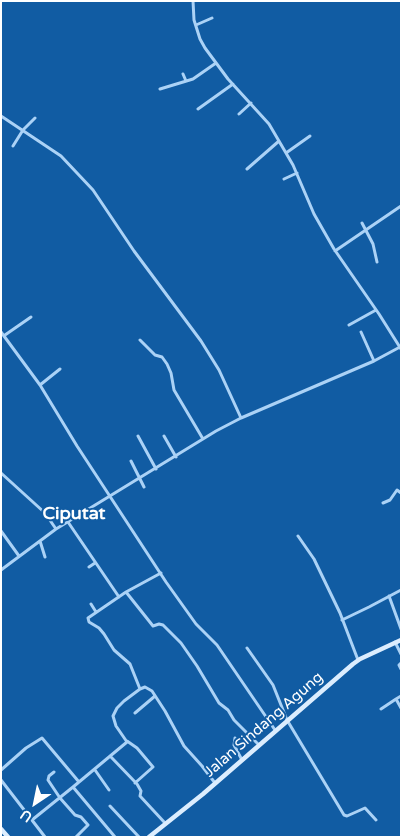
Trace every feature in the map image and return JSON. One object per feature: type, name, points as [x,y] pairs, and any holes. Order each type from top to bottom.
[{"type":"main road","name":"Jalan Sindang Agung","points":[[149,837],[215,784],[358,660],[401,640]]},
{"type":"main road","points":[[1,829],[8,837]]},
{"type":"street","points":[[1,570],[56,529],[176,457],[203,438],[241,418],[400,348],[335,251],[314,214],[297,172],[269,124],[232,84],[200,39],[196,26],[193,1]]},
{"type":"street","points":[[196,26],[212,18]]},
{"type":"street","points":[[160,89],[200,75],[216,63]]},
{"type":"street","points":[[183,74],[186,81]]},
{"type":"street","points":[[198,109],[232,84]]},
{"type":"street","points":[[239,114],[251,104]]},
{"type":"street","points":[[1,116],[61,156],[94,190],[134,251],[201,341],[219,370],[241,418]]},
{"type":"street","points":[[13,146],[23,130],[35,118]]},
{"type":"street","points":[[286,153],[310,136]]},
{"type":"street","points":[[246,169],[279,141]]},
{"type":"street","points":[[284,179],[297,172]]},
{"type":"street","points":[[335,251],[401,206]]},
{"type":"street","points":[[362,223],[373,244],[377,262]]},
{"type":"street","points":[[349,325],[376,310]]},
{"type":"street","points":[[5,335],[31,317]]},
{"type":"street","points":[[1,332],[40,385],[60,420],[110,497],[196,624],[217,645],[275,730]]},
{"type":"street","points":[[361,332],[374,361]]},
{"type":"street","points":[[140,340],[155,355],[160,356],[165,361],[170,371],[174,390],[203,438]]},
{"type":"street","points":[[40,385],[60,369]]},
{"type":"street","points":[[138,436],[156,469]]},
{"type":"street","points":[[164,436],[176,457]]},
{"type":"street","points":[[131,461],[144,487]]},
{"type":"street","points":[[1,473],[45,513],[56,529]]},
{"type":"street","points":[[383,503],[390,500],[397,490],[401,493]]},
{"type":"street","points":[[68,522],[119,597]]},
{"type":"street","points":[[1,531],[16,558]]},
{"type":"street","points":[[298,536],[314,559],[358,660]]},
{"type":"street","points":[[40,541],[45,557]]},
{"type":"street","points":[[89,567],[95,563]]},
{"type":"street","points":[[140,689],[130,664],[114,650],[99,628],[88,621],[88,618],[126,592],[161,573]]},
{"type":"street","points":[[342,620],[401,590]]},
{"type":"street","points":[[126,592],[153,626],[163,625],[181,642],[219,703],[228,710],[234,720],[259,744]]},
{"type":"street","points":[[389,596],[401,629]]},
{"type":"street","points":[[91,604],[96,612]]},
{"type":"street","points":[[395,642],[401,654]]},
{"type":"street","points":[[247,648],[273,685],[287,720],[345,816],[365,808],[376,820]]},
{"type":"street","points":[[401,663],[399,665],[401,669]]},
{"type":"street","points":[[135,782],[153,767],[137,748],[127,741],[116,726],[113,716],[116,708],[144,687],[149,688],[155,696],[184,746],[215,784]]},
{"type":"street","points":[[135,713],[155,696]]},
{"type":"street","points":[[382,709],[401,696]]},
{"type":"street","points":[[396,699],[401,708]]},
{"type":"street","points":[[1,770],[26,748],[42,738],[79,782]]},
{"type":"street","points":[[235,738],[234,745],[242,760]]},
{"type":"street","points":[[32,820],[111,757],[127,741]]},
{"type":"street","points":[[111,757],[135,782],[141,791],[140,796],[165,824]]},
{"type":"street","points":[[94,770],[109,790]]},
{"type":"street","points":[[54,772],[49,776],[48,780],[75,815],[81,817],[88,825],[76,837]]},
{"type":"street","points":[[1,780],[45,837]]},
{"type":"street","points":[[73,787],[115,837]]},
{"type":"street","points":[[110,806],[139,837]]},
{"type":"district","name":"Ciputat","points":[[74,514]]}]
